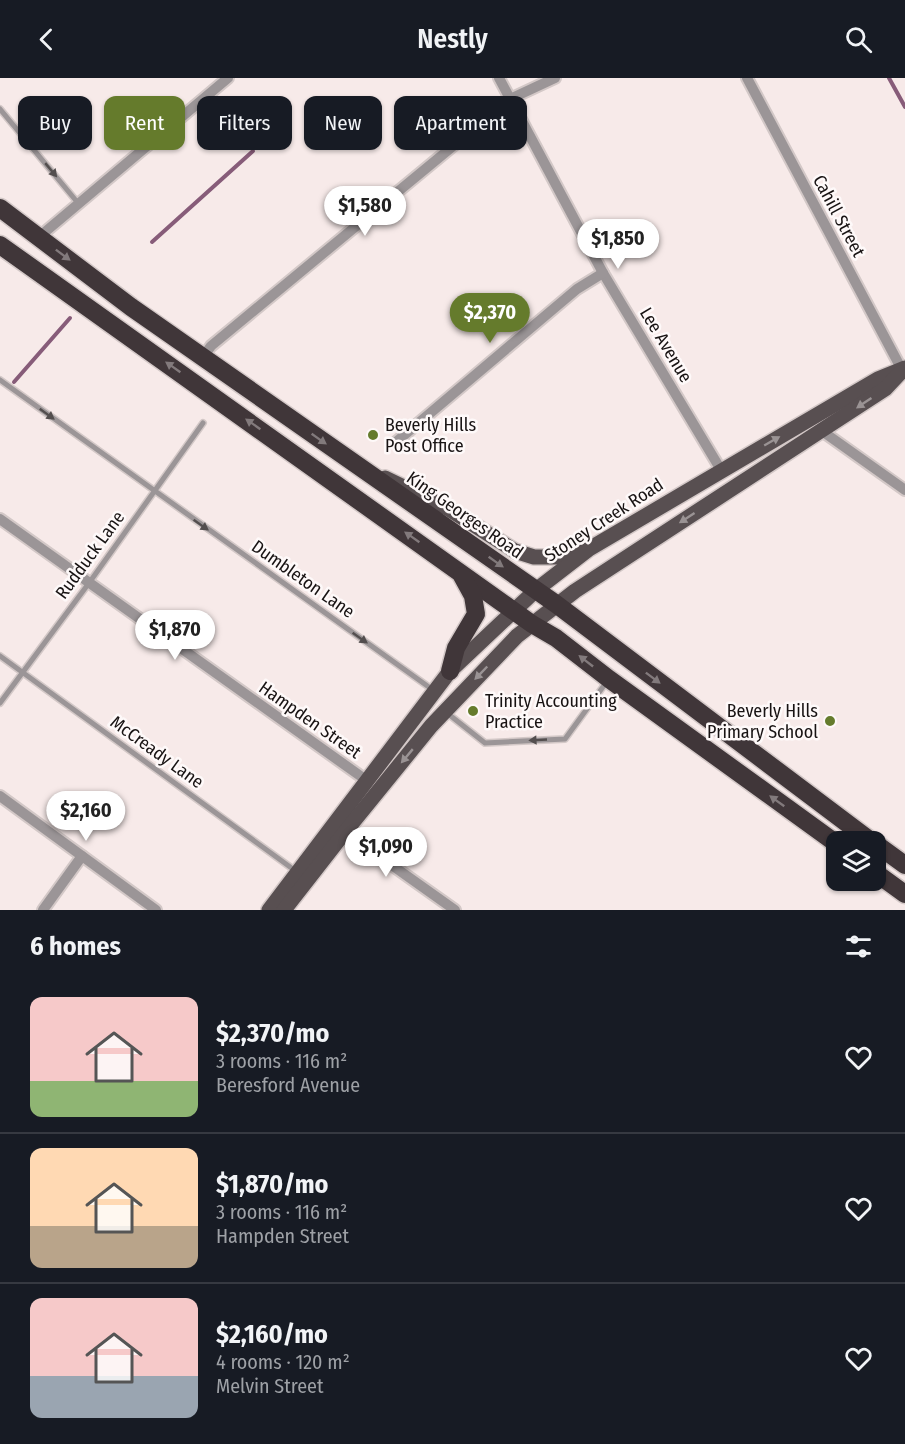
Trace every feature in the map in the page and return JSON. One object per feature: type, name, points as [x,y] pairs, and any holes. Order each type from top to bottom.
[{"type":"highway","name":"King Georges Road","points":[[0,208],[203,357],[556,604],[858,831]]},
{"type":"highway","points":[[0,245],[532,624],[556,638],[826,836]]},
{"type":"highway","points":[[450,671],[456,648],[476,614],[472,596],[459,571]]},
{"type":"highway","name":"King Georges Road","points":[[886,852],[905,865]]},
{"type":"highway","points":[[886,880],[905,894]]},
{"type":"main road","name":"Stoney Creek Road","points":[[269,910],[297,872],[517,636],[556,604],[885,389],[904,369]]},
{"type":"main road","name":"Stoney Creek Road","points":[[284,910],[339,828],[366,780],[450,671],[536,590],[589,549],[878,379],[904,369]]},
{"type":"main road","points":[[361,469],[397,483],[447,508],[515,551],[534,557],[562,557],[589,549]]},
{"type":"street","points":[[39,237],[228,78]]},
{"type":"street","name":"Lee Avenue","points":[[499,78],[508,96]]},
{"type":"street","points":[[516,96],[555,78]]},
{"type":"street","name":"Cahill Street","points":[[747,78],[904,369]]},
{"type":"street","name":"Lee Avenue","points":[[527,131],[603,273],[721,470]]},
{"type":"street","points":[[203,357],[211,346],[448,150]]},
{"type":"street","points":[[396,442],[577,289],[603,273]]},
{"type":"street","points":[[822,431],[905,490]]},
{"type":"street","name":"Hampden Street","points":[[0,519],[366,780]]},
{"type":"street","points":[[0,796],[156,910]]},
{"type":"street","points":[[339,828],[455,910]]},
{"type":"street","points":[[44,910],[82,856]]},
{"type":"lane","points":[[0,109],[78,203]]},
{"type":"lane","name":"Dumbleton Lane","points":[[0,380],[435,691]]},
{"type":"lane","name":"Rudduck Lane","points":[[0,703],[203,423]]},
{"type":"lane","name":"McCready Lane","points":[[0,656],[297,872]]},
{"type":"lane","points":[[445,711],[485,743],[565,739],[609,679]]},
{"type":"waterway","points":[[889,78],[905,107]]},
{"type":"waterway","points":[[152,242],[253,151]]},
{"type":"waterway","points":[[14,382],[70,318]]},
{"type":"place","name":"Beverly Hills Post Office","points":[[373,435]]},
{"type":"place","name":"Trinity Accounting Practice","points":[[473,711]]},
{"type":"place","name":"Beverly Hills Primary School","points":[[830,721]]}]
